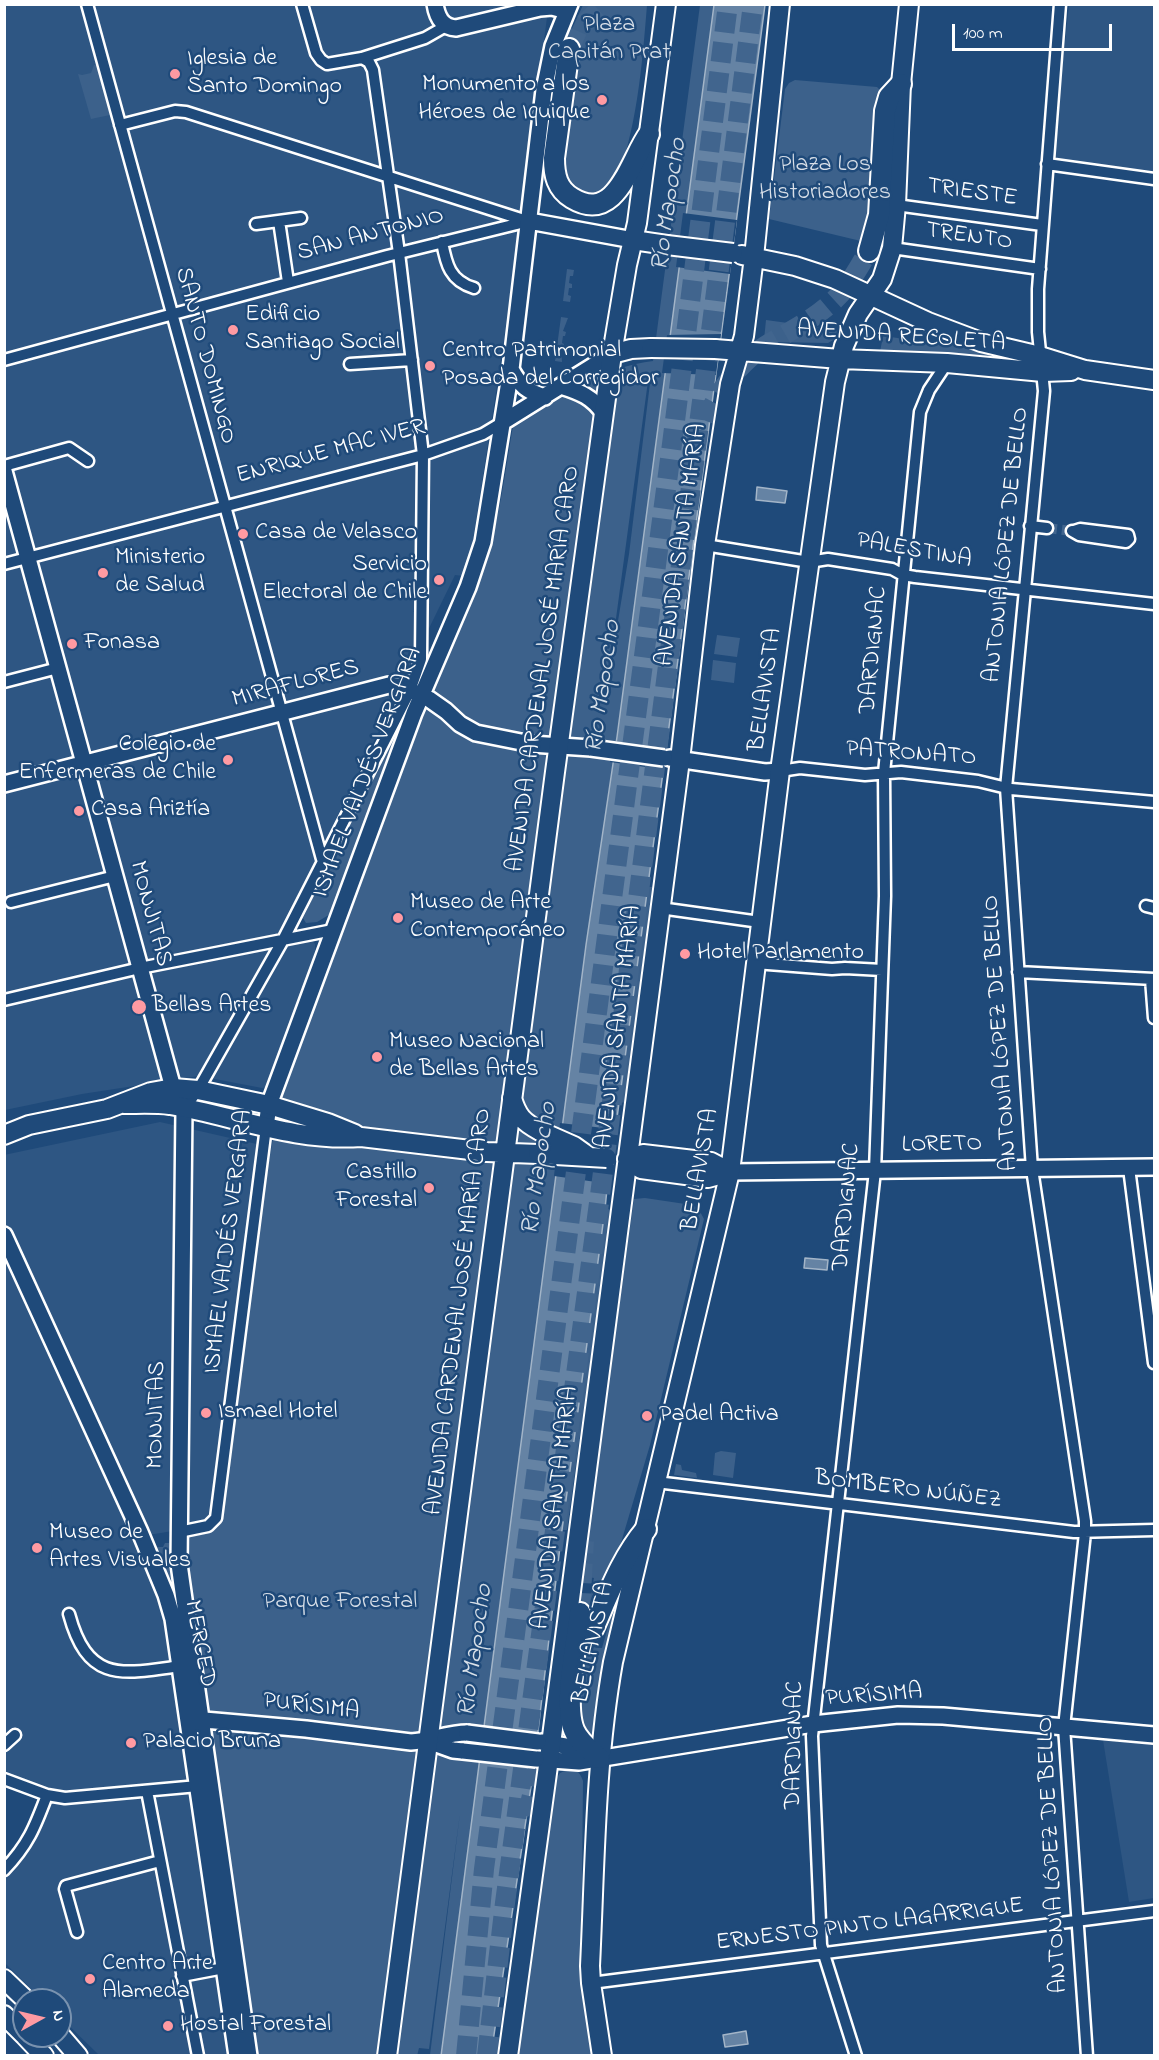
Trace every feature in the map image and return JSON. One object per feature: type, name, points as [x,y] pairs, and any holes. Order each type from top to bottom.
[{"type":"highway","points":[[569,49],[554,158],[554,171],[560,188],[582,203],[595,204],[607,200],[620,188],[636,153],[649,134]]},
{"type":"highway","points":[[868,251],[879,215],[885,111],[889,97],[901,84]]},
{"type":"highway","points":[[593,1629],[622,1563],[630,1548],[646,1529]]},
{"type":"highway","points":[[580,1613],[571,1689],[572,1723],[579,1738],[599,1758]]},
{"type":"main road","points":[[435,4],[438,16],[446,26],[464,27],[540,8],[568,8]]},
{"type":"main road","name":"AVENIDA SANTA MARÍA","points":[[508,2055],[543,1751],[627,1159],[660,908],[672,759],[730,384],[741,351],[754,257],[780,4]]},
{"type":"main road","name":"BELLAVISTA","points":[[602,2055],[591,1983],[599,1758],[613,1662],[730,1172],[780,771],[835,382],[844,346],[858,314],[885,272],[892,248],[901,84],[909,4]]},
{"type":"main road","name":"ISMAEL VALDÉS VERGARA","points":[[266,1127],[269,1105],[416,693],[468,587],[478,559],[487,523],[511,369],[544,90],[553,46],[568,8]]},
{"type":"main road","name":"AVENIDA CARDENAL JOSÉ MARÍA CARO","points":[[387,2055],[559,745],[612,354],[633,240],[649,134],[663,8]]},
{"type":"main road","name":"SAN ANTONIO","points":[[529,221],[633,240],[754,257]]},
{"type":"main road","name":"AVENIDA RECOLETA","points":[[754,257],[815,272],[872,295],[947,330],[1041,364]]},
{"type":"main road","name":"AVENIDA RECOLETA","points":[[651,348],[715,349],[840,359],[1041,364],[1155,380]]},
{"type":"main road","name":"ENRIQUE MAC IVER","points":[[503,422],[612,354],[632,349],[651,348]]},
{"type":"main road","points":[[511,369],[517,381],[528,391],[545,397]]},
{"type":"main road","points":[[561,386],[587,395],[604,414]]},
{"type":"main road","name":"MONJITAS","points":[[4,471],[173,1088],[184,1109],[179,1532],[179,1564],[183,1592]]},
{"type":"main road","name":"MIRAFLORES","points":[[4,783],[384,685],[399,686],[416,693],[476,733],[531,744],[591,747],[672,759]]},
{"type":"main road","name":"PATRONATO","points":[[672,759],[765,772],[780,771]]},
{"type":"main road","points":[[4,1135],[29,1125],[124,1104],[151,1092],[173,1088],[198,1090],[269,1105],[328,1123],[361,1137]]},
{"type":"main road","points":[[512,1095],[524,1123],[598,1157]]},
{"type":"main road","points":[[124,1104],[157,1104],[310,1137],[361,1137]]},
{"type":"main road","points":[[4,1125],[29,1125]]},
{"type":"main road","name":"LORETO","points":[[361,1137],[505,1153],[627,1159],[643,1154],[699,1161],[718,1165],[730,1172],[1155,1167]]},
{"type":"main road","name":"MERCED","points":[[4,1235],[140,1532],[173,1618],[181,1666],[195,1719],[249,2055]]},
{"type":"main road","points":[[166,1595],[176,1598],[183,1592]]},
{"type":"main road","name":"MERCED","points":[[183,1592],[195,1719],[198,1785],[237,2055]]},
{"type":"main road","name":"PURÍSIMA","points":[[195,1719],[391,1741],[428,1742],[464,1751],[543,1751],[571,1747],[599,1758],[813,1724],[885,1716],[926,1715],[1155,1735]]},
{"type":"main road","name":"PURÍSIMA","points":[[428,1742],[456,1733],[466,1733],[543,1751]]},
{"type":"street","name":"SANTO DOMINGO","points":[[87,4],[322,860]]},
{"type":"street","points":[[302,4],[316,53],[327,64],[362,58],[425,38],[446,26]]},
{"type":"street","name":"ANTONIA LÓPEZ DE BELLO","points":[[1060,4],[1042,225],[1038,308],[1044,391],[1006,788],[1032,1168],[1085,1533],[1064,1726],[1087,2055]]},
{"type":"street","points":[[184,1109],[198,1090],[283,940],[322,860],[416,693],[422,647],[423,455],[399,253],[373,70],[369,62],[362,58]]},
{"type":"street","points":[[120,125],[175,111],[196,115],[529,221]]},
{"type":"street","points":[[1047,164],[1155,179]]},
{"type":"street","name":"TRIESTE","points":[[896,205],[1042,225]]},
{"type":"street","points":[[256,224],[301,218]]},
{"type":"street","points":[[279,221],[288,282]]},
{"type":"street","name":"SAN ANTONIO","points":[[4,360],[288,282],[529,221]]},
{"type":"street","points":[[442,242],[449,271],[462,283],[474,288]]},
{"type":"street","name":"TRENTO","points":[[892,248],[1040,269]]},
{"type":"street","points":[[350,364],[412,360]]},
{"type":"street","name":"DARDIGNAC","points":[[856,2055],[823,1953],[813,1724],[875,1171],[885,896],[884,772],[903,575],[920,412],[934,381],[947,363]]},
{"type":"street","name":"ENRIQUE MAC IVER","points":[[4,564],[423,455],[483,434],[503,422]]},
{"type":"street","points":[[4,466],[69,448],[88,461]]},
{"type":"street","points":[[1030,526],[1047,528]]},
{"type":"street","name":"PALESTINA","points":[[705,545],[809,562],[828,559],[892,569],[903,575],[1155,604]]},
{"type":"street","points":[[4,682],[58,668]]},
{"type":"street","name":"PATRONATO","points":[[780,771],[800,768],[865,775],[901,772],[950,777],[1006,788],[1155,802]]},
{"type":"street","points":[[11,902],[115,876]]},
{"type":"street","points":[[660,908],[760,922]]},
{"type":"street","points":[[4,1000],[140,968],[333,930]]},
{"type":"street","points":[[755,963],[882,970]]},
{"type":"street","points":[[1018,972],[1153,979],[1155,1018]]},
{"type":"street","name":"ISMAEL VALDÉS VERGARA","points":[[179,1532],[208,1526],[216,1518],[266,1127]]},
{"type":"street","points":[[1129,1167],[1155,1364]]},
{"type":"street","name":"BOMBERO NÚÑEZ","points":[[657,1482],[1085,1533],[1155,1530]]},
{"type":"street","points":[[69,1614],[76,1635],[85,1650],[96,1662],[109,1670],[123,1673],[181,1666]]},
{"type":"street","points":[[4,1745],[15,1736]]},
{"type":"street","points":[[4,1779],[47,1795],[74,1798],[198,1785]]},
{"type":"street","points":[[147,1791],[198,2055]]},
{"type":"street","points":[[4,1870],[19,1855],[28,1841],[47,1795]]},
{"type":"street","points":[[76,1932],[66,1887],[160,1861]]},
{"type":"street","name":"ERNESTO PINTO LAGARRIGUE","points":[[591,1983],[1155,1911]]},
{"type":"street","points":[[182,1976],[224,1968]]},
{"type":"shaded area","points":[[5,5],[552,5],[548,10],[503,347],[469,566],[463,576],[455,575],[275,944],[311,939],[315,944],[315,951],[273,1083],[268,1087],[262,1088],[199,1076],[82,1094],[5,1110]]},
{"type":"shaded area","points":[[714,5],[765,5],[617,1118],[613,1129],[605,1209],[562,1530],[533,1773],[491,2055],[441,2056],[586,945],[617,737]]},
{"type":"shaded area","points":[[1069,5],[1154,5],[1154,175],[1052,162]]},
{"type":"shaded area","points":[[757,487],[787,491],[785,503],[756,500]]},
{"type":"shaded area","points":[[160,1122],[261,1145],[211,1520],[185,1529],[136,1537],[164,1605],[232,2055],[99,2055],[72,2029],[72,1988],[30,1988],[5,1963],[5,1878],[30,1849],[51,1793],[5,1774],[4,1155]]},
{"type":"shaded area","points":[[805,1258],[828,1260],[827,1270],[804,1268]]},
{"type":"shaded area","points":[[1103,1740],[1154,1745],[1154,1898],[1129,1902]]},
{"type":"shaded area","points":[[746,2031],[748,2044],[725,2047],[723,2035]]},
{"type":"green space","name":"Plaza Capitán Prat","points":[[583,5],[647,5],[637,99],[621,168],[613,190],[587,199],[562,178],[563,48]]},
{"type":"green space","name":"Parque Forestal","points":[[700,5],[765,5],[648,887],[652,887],[625,1103],[619,1102],[613,1129],[605,1208],[611,1210],[567,1530],[562,1530],[533,1773],[491,2055],[430,2055],[460,1813],[429,2049],[419,2048],[417,2056],[255,2055],[184,1536],[207,1533],[223,1517],[255,1241],[280,1098],[430,684],[483,571],[503,488],[514,420],[600,376],[618,369],[653,361]],"holes":[[[651,375],[629,554],[605,700],[648,381]],[[548,1124],[544,1175],[543,1175],[536,1173],[542,1127]]]},
{"type":"green space","points":[[94,65],[97,65],[110,115],[91,119],[78,74],[91,73]]},
{"type":"green space","name":"Plaza Los Historiadores","points":[[795,80],[877,87],[882,92],[875,201],[865,242],[769,219],[785,89]]},
{"type":"green space","points":[[567,269],[574,270],[569,283],[572,284],[568,295],[571,296],[570,302],[563,301]]},
{"type":"green space","points":[[561,317],[568,318],[563,331],[566,332],[562,343],[564,348],[561,348],[562,362],[555,361]]},
{"type":"green space","points":[[766,320],[839,330],[835,339],[828,343],[768,342],[764,340]]},
{"type":"green space","points":[[883,336],[950,344],[989,355],[1028,362],[880,352]]},
{"type":"green space","points":[[717,635],[740,638],[737,657],[714,654]]},
{"type":"green space","points":[[713,660],[736,663],[734,683],[711,680]]},
{"type":"green space","points":[[409,705],[332,913],[317,922],[306,923],[303,918],[406,706]]},
{"type":"green space","points":[[208,1098],[254,1108],[252,1114],[248,1115],[203,1109]]},
{"type":"green space","points":[[645,1198],[692,1205],[698,1208],[704,1219],[650,1445],[590,1647],[602,1648],[626,1573],[602,1667],[596,1700],[594,1738],[582,1730],[578,1723],[582,1645],[594,1578],[581,1576],[634,1199]]},
{"type":"green space","points":[[721,1451],[736,1453],[733,1478],[713,1475],[715,1453]]},
{"type":"green space","points":[[676,1464],[681,1465],[682,1470],[696,1473],[697,1478],[674,1475]]},
{"type":"green space","points":[[165,1543],[169,1543],[173,1590],[154,1547],[163,1547]]},
{"type":"green space","points":[[569,1769],[578,1772],[583,1781],[581,1985],[592,2055],[516,2056],[554,1782],[560,1773]]},
{"type":"pier","points":[[683,213],[737,220],[730,274],[676,267]]},
{"type":"pier","points":[[721,334],[716,375],[662,373],[667,335]]},
{"type":"pier","points":[[613,741],[670,749],[667,770],[610,762]]},
{"type":"pier","points":[[560,1123],[604,1128],[618,1123],[609,1192],[596,1182],[554,1176]]},
{"type":"tunnel","points":[[569,49],[578,29],[606,4]]},
{"type":"tunnel","points":[[466,2056],[484,1869],[728,4]]},
{"type":"tunnel","points":[[487,2056],[505,1903],[599,1203],[753,4]]},
{"type":"tunnel","points":[[706,421],[723,389],[746,361],[831,303],[847,285],[869,251]]},
{"type":"tunnel","points":[[1047,528],[1072,531]]},
{"type":"tunnel","points":[[580,1613],[584,1541]]},
{"type":"tunnel","points":[[527,1816],[544,1746]]},
{"type":"place","name":"Iglesia de Santo Domingo","points":[[175,74]]},
{"type":"place","name":"Monumento a los Héroes de Iquique","points":[[602,100]]},
{"type":"place","name":"Edificio Santiago Social","points":[[233,330]]},
{"type":"place","name":"Centro Patrimonial Posada del Corregidor","points":[[430,366]]},
{"type":"place","name":"Casa de Velasco","points":[[243,534]]},
{"type":"place","name":"Ministerio de Salud","points":[[103,573]]},
{"type":"place","name":"Servicio Electoral de Chile","points":[[439,580]]},
{"type":"place","name":"Fonasa","points":[[72,644]]},
{"type":"place","name":"Colegio de Enfermeras de Chile","points":[[228,760]]},
{"type":"place","name":"Casa Ariztía","points":[[79,811]]},
{"type":"place","name":"Museo de Arte Contemporáneo","points":[[398,918]]},
{"type":"place","name":"Hotel Parlamento","points":[[685,954]]},
{"type":"place","name":"Bellas Artes","points":[[139,1007]]},
{"type":"place","name":"Museo Nacional de Bellas Artes","points":[[377,1057]]},
{"type":"place","name":"Castillo Forestal","points":[[429,1188]]},
{"type":"place","name":"Ismael Hotel","points":[[206,1413]]},
{"type":"place","name":"Padel Activa","points":[[647,1416]]},
{"type":"place","name":"Museo de Artes Visuales","points":[[37,1548]]},
{"type":"place","name":"Palacio Bruna","points":[[131,1743]]},
{"type":"place","name":"Centro Arte Alameda","points":[[90,1979]]},
{"type":"place","name":"Hostal Forestal","points":[[168,2026]]},
{"type":"water label","name":"Río Mapocho","points":[[671,205]]},
{"type":"water label","name":"Río Mapocho","points":[[605,687]]},
{"type":"water label","name":"Río Mapocho","points":[[541,1169]]},
{"type":"water label","name":"Río Mapocho","points":[[477,1651]]}]
